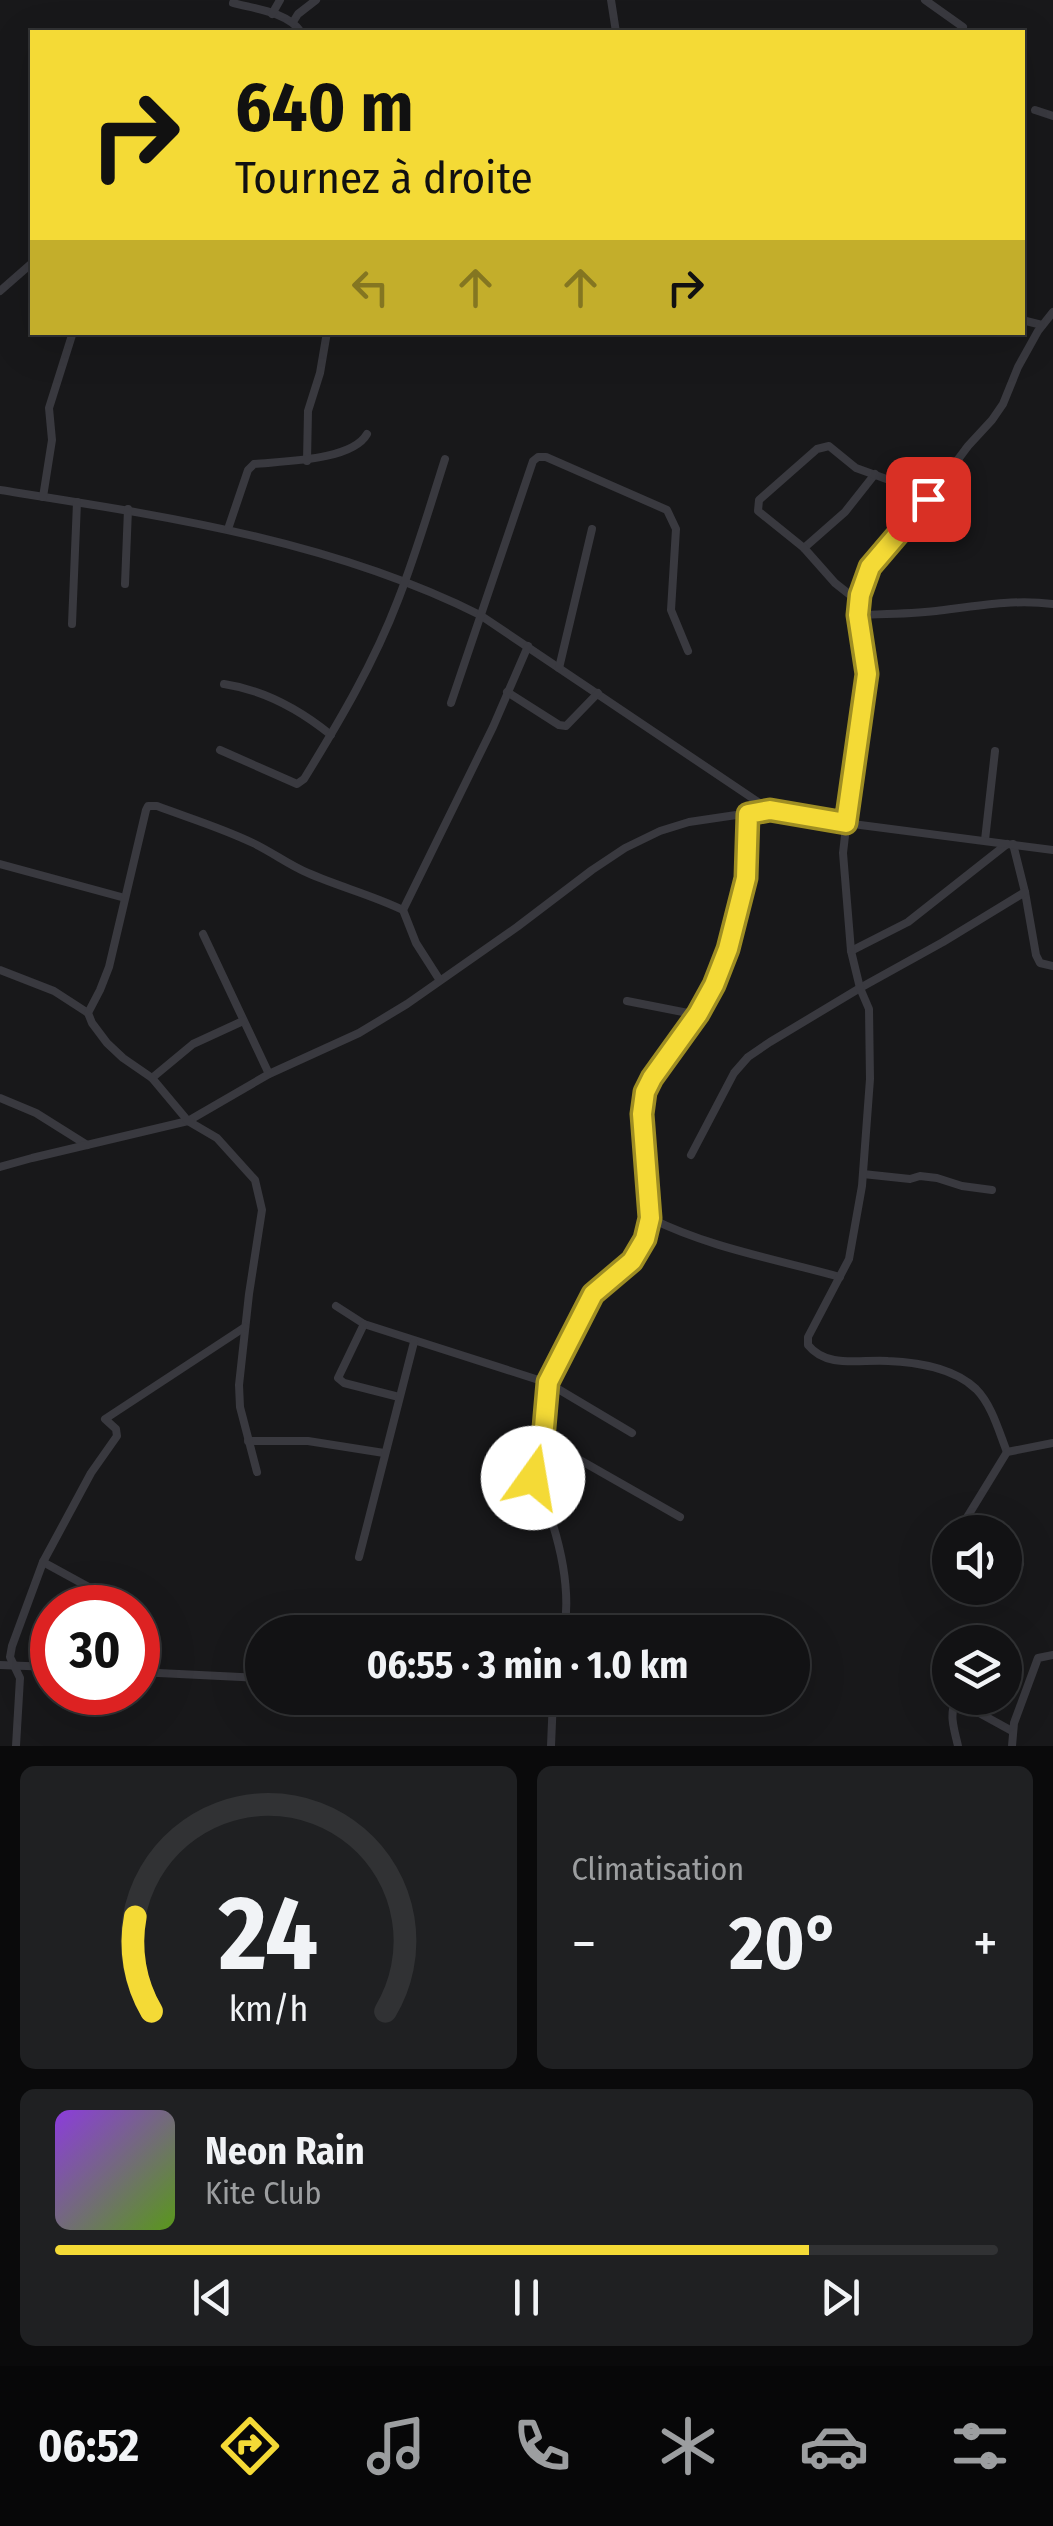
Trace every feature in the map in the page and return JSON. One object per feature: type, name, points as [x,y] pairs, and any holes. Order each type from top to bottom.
[{"type":"street","points":[[272,14],[280,0]]},
{"type":"street","points":[[293,22],[316,0]]},
{"type":"street","points":[[610,0],[616,30]]},
{"type":"street","points":[[925,0],[962,27]]},
{"type":"street","points":[[233,3],[293,22],[299,30]]},
{"type":"street","points":[[1035,110],[1053,116]]},
{"type":"street","points":[[0,291],[30,265]]},
{"type":"street","points":[[1007,1452],[989,1409],[976,1390],[958,1377],[912,1363],[834,1361],[810,1349],[808,1336],[849,1259],[863,1174],[870,1079],[869,1009],[851,952],[843,853],[867,674],[859,602],[870,567],[992,420],[1042,325],[1053,312]]},
{"type":"street","points":[[1025,321],[1042,325]]},
{"type":"street","points":[[43,497],[52,440],[49,408],[71,335]]},
{"type":"street","points":[[307,461],[308,411],[326,335]]},
{"type":"street","points":[[228,529],[248,470],[254,464],[307,461],[356,446],[368,434]]},
{"type":"street","points":[[859,602],[834,583],[804,548],[758,511],[759,500],[823,446],[829,446],[856,468],[928,499]]},
{"type":"street","points":[[450,703],[533,461],[538,457],[546,457],[667,510],[676,529],[671,610],[688,651]]},
{"type":"street","points":[[220,750],[297,784],[304,780],[382,639],[445,459]]},
{"type":"street","points":[[804,548],[845,512],[875,474]]},
{"type":"street","points":[[0,490],[228,529],[304,548],[405,581],[480,615],[770,810]]},
{"type":"street","points":[[72,624],[77,502]]},
{"type":"street","points":[[125,584],[128,509]]},
{"type":"street","points":[[560,668],[592,529]]},
{"type":"street","points":[[858,615],[931,612],[999,602],[1053,604]]},
{"type":"street","points":[[403,910],[487,740],[528,646]]},
{"type":"street","points":[[224,684],[250,688],[277,700],[331,735]]},
{"type":"street","points":[[507,692],[558,725],[566,726],[598,694]]},
{"type":"street","points":[[985,840],[994,750]]},
{"type":"street","points":[[88,1012],[108,966],[148,806],[220,828],[336,886],[370,894],[403,910],[416,943],[439,979]]},
{"type":"street","points":[[1,1170],[87,1144],[188,1121],[269,1074],[359,1033],[407,1004],[626,848],[689,822],[770,810],[1053,850]]},
{"type":"street","points":[[566,1615],[565,1577],[554,1526],[532,1470],[543,1439],[548,1382],[593,1294],[640,1250],[650,1218],[642,1114],[645,1092],[714,985],[738,916],[746,878],[748,814]]},
{"type":"street","points":[[851,952],[908,922],[1010,844]]},
{"type":"street","points":[[1010,844],[1025,892],[1036,955],[1040,963],[1053,966]]},
{"type":"street","points":[[0,864],[126,898]]},
{"type":"street","points":[[691,1154],[734,1073],[748,1058],[1025,892]]},
{"type":"street","points":[[204,934],[269,1074]]},
{"type":"street","points":[[0,971],[54,991],[88,1012],[107,1043],[152,1078],[188,1121],[217,1138],[255,1180],[262,1210],[245,1327],[240,1398],[256,1472]]},
{"type":"street","points":[[627,1001],[698,1014]]},
{"type":"street","points":[[152,1078],[193,1044],[243,1020]]},
{"type":"street","points":[[0,1098],[87,1144]]},
{"type":"street","points":[[863,1174],[910,1179],[920,1176],[992,1190]]},
{"type":"street","points":[[650,1218],[722,1247],[840,1278]]},
{"type":"street","points":[[336,1306],[364,1324],[414,1342],[548,1382],[632,1433]]},
{"type":"street","points":[[364,1324],[338,1378],[344,1384],[399,1397]]},
{"type":"street","points":[[16,1746],[20,1678],[10,1656],[12,1646],[43,1562],[91,1472],[116,1436],[116,1428],[105,1419],[245,1327]]},
{"type":"street","points":[[360,1556],[414,1342]]},
{"type":"street","points":[[543,1439],[680,1517]]},
{"type":"street","points":[[248,1441],[308,1441],[384,1454]]},
{"type":"street","points":[[968,1515],[1007,1452],[1053,1443]]},
{"type":"street","points":[[43,1562],[84,1585]]},
{"type":"street","points":[[1012,1746],[1012,1731],[1038,1658],[1053,1656]]},
{"type":"street","points":[[0,1664],[30,1667]]},
{"type":"street","points":[[160,1673],[245,1677]]},
{"type":"street","points":[[958,1746],[953,1718],[955,1703],[1012,1731]]},
{"type":"street","points":[[551,1746],[552,1715]]},
{"type":"route","points":[[533,1478],[543,1439],[548,1382],[593,1294],[632,1261],[645,1239],[650,1218],[642,1114],[645,1092],[698,1014],[728,949],[746,878],[748,814],[770,810],[846,823],[867,674],[858,615],[860,595],[870,567],[928,499]]}]
